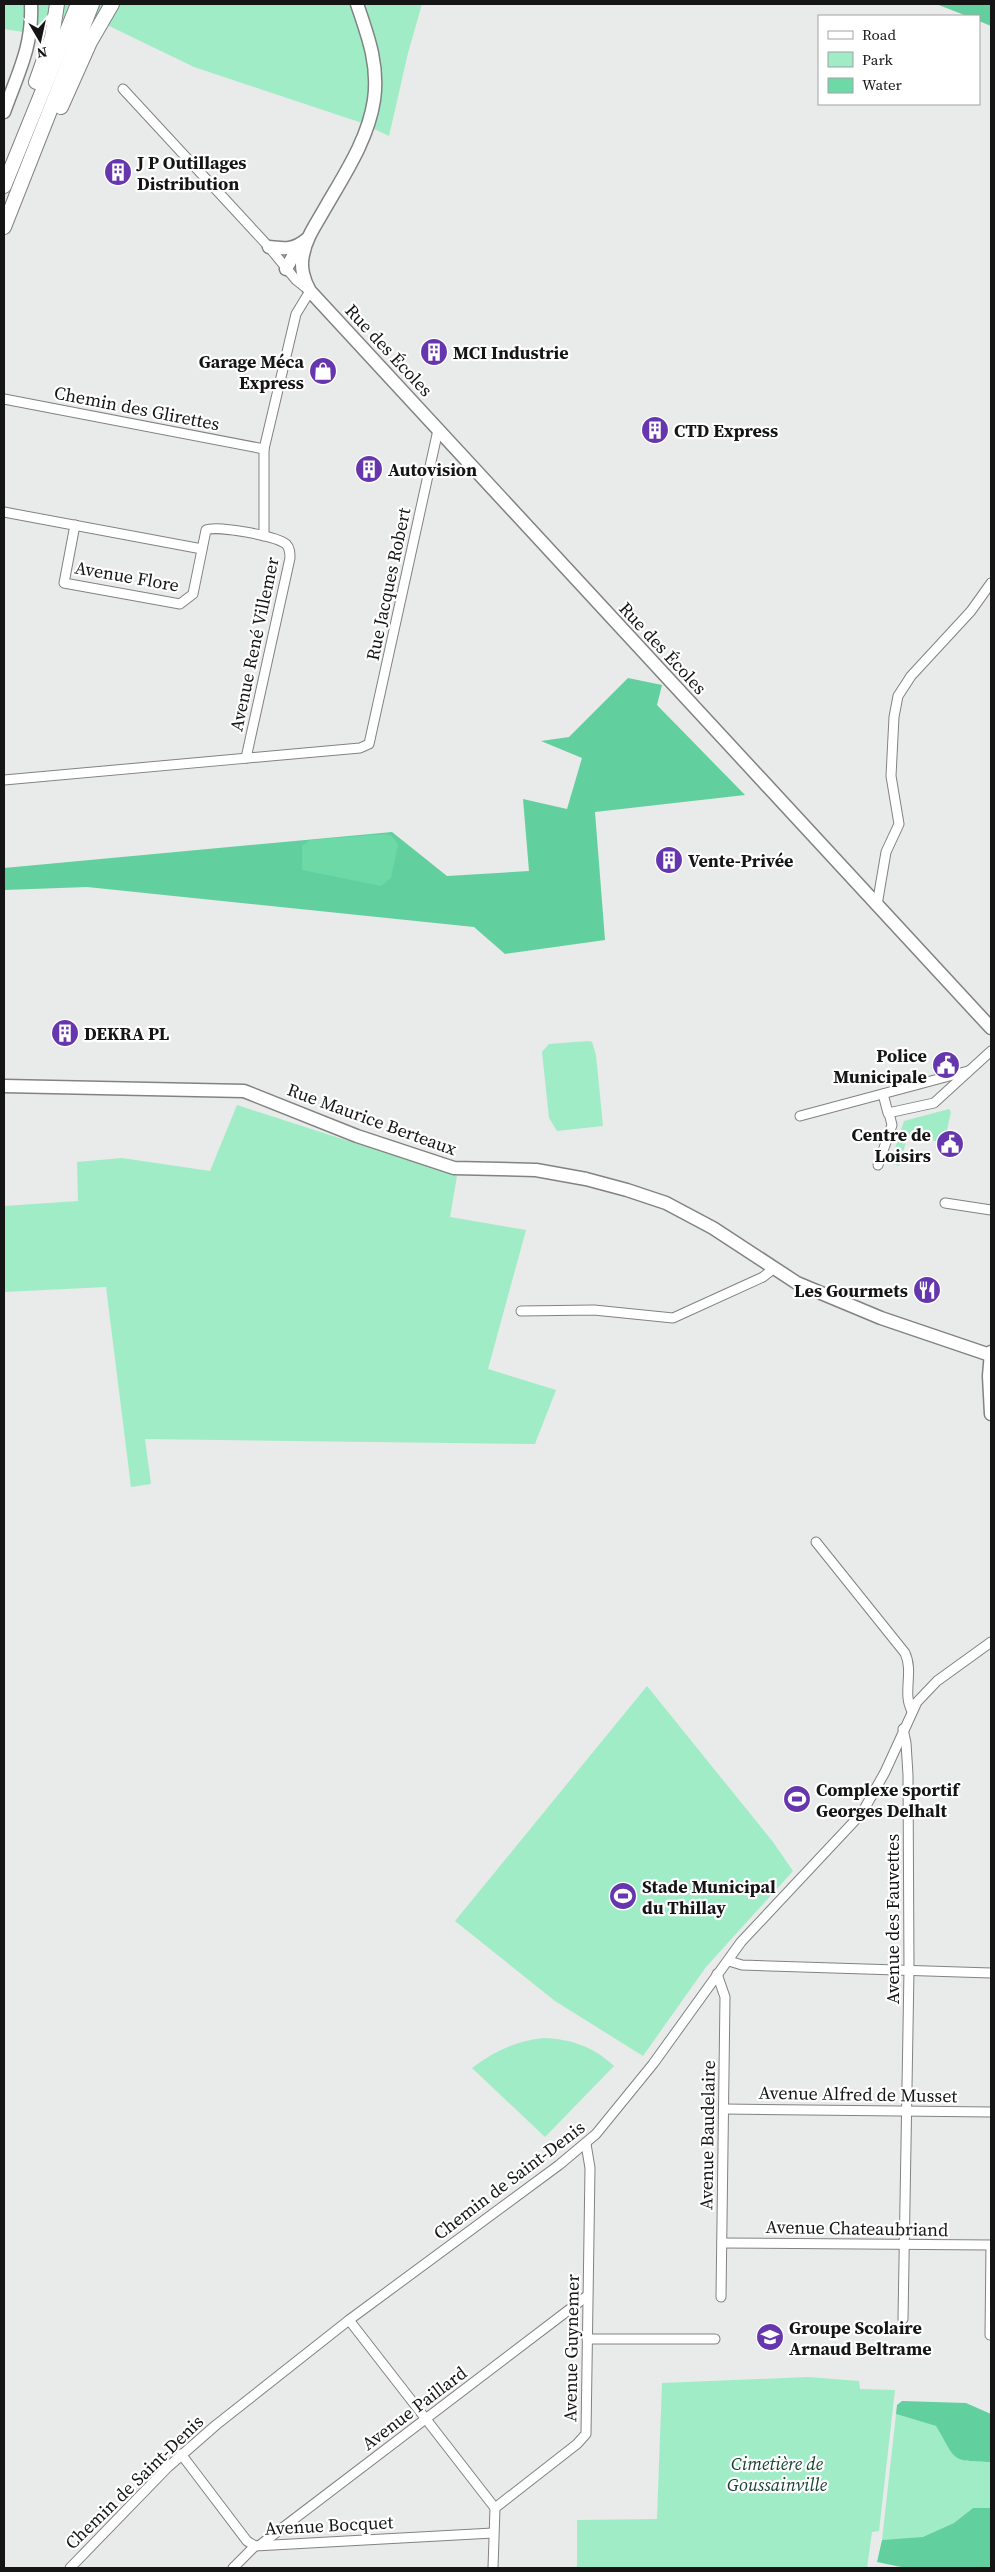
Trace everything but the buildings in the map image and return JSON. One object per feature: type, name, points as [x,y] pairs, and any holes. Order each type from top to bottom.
[{"type":"main road","points":[[22,138],[22,123],[52,37],[57,4]]},
{"type":"main road","points":[[4,186],[78,4]]},
{"type":"main road","points":[[4,227],[92,4]]},
{"type":"main road","points":[[39,140],[53,126],[90,42],[112,4]]},
{"type":"street","points":[[4,112],[30,42],[32,28],[31,4]]},
{"type":"street","name":"Rue des Écoles","points":[[310,291],[304,281],[302,243],[358,150],[370,120],[376,72],[372,44],[357,4]]},
{"type":"street","name":"Rue des Écoles","points":[[123,89],[286,269],[310,291],[991,1028]]},
{"type":"street","points":[[269,248],[287,250],[302,243]]},
{"type":"street","points":[[286,269],[302,243]]},
{"type":"street","name":"Avenue René Villemer","points":[[246,758],[290,558],[290,551],[286,545],[264,536],[264,449],[296,314],[310,291]]},
{"type":"street","name":"Chemin des Glirettes","points":[[4,399],[264,449]]},
{"type":"street","name":"Rue Jacques Robert","points":[[246,758],[360,748],[369,744],[438,430]]},
{"type":"street","points":[[4,512],[202,549]]},
{"type":"street","name":"Avenue Flore","points":[[75,525],[64,583],[180,604],[193,594],[203,536],[206,530],[210,528],[264,536]]},
{"type":"street","points":[[877,905],[886,852],[899,824],[892,776],[894,717],[898,696],[911,676],[971,611],[991,583]]},
{"type":"street","points":[[4,780],[246,758]]},
{"type":"street","points":[[889,1113],[934,1102],[991,1051]]},
{"type":"street","points":[[800,1116],[968,1071]]},
{"type":"street","name":"Rue Maurice Berteaux","points":[[4,1086],[244,1091],[357,1136],[454,1168],[536,1170],[586,1179],[627,1190],[666,1204],[713,1228],[797,1283],[881,1318],[990,1354]]},
{"type":"street","points":[[878,1165],[892,1125],[882,1094]]},
{"type":"street","points":[[944,1203],[991,1210]]},
{"type":"street","points":[[521,1311],[594,1310],[673,1318],[763,1277],[773,1269]]},
{"type":"street","points":[[990,1354],[991,1414]]},
{"type":"street","points":[[816,1542],[905,1653],[909,1668],[907,1702],[912,1711]]},
{"type":"street","name":"Chemin de Saint-Denis","points":[[70,2568],[90,2545],[181,2454],[349,2320],[586,2144],[626,2100],[741,1942],[862,1813],[885,1772],[903,1729],[917,1702],[937,1680],[991,1642]]},
{"type":"street","name":"Avenue des Fauvettes","points":[[903,1729],[908,1775],[909,1970],[903,2319]]},
{"type":"street","points":[[729,1961],[742,1965],[991,1973]]},
{"type":"street","name":"Avenue Baudelaire","points":[[717,1974],[725,1997],[721,2297]]},
{"type":"street","name":"Avenue Alfred de Musset","points":[[724,2109],[991,2112]]},
{"type":"street","name":"Avenue Guynemer","points":[[495,2508],[577,2444],[586,2434],[590,2168],[586,2144]]},
{"type":"street","name":"Avenue Chateaubriand","points":[[722,2243],[990,2245]]},
{"type":"street","points":[[990,2245],[990,2335]]},
{"type":"street","name":"Avenue Paillard","points":[[233,2568],[257,2546],[426,2420],[587,2296]]},
{"type":"street","points":[[349,2320],[495,2508],[493,2568]]},
{"type":"street","points":[[587,2340],[715,2339]]},
{"type":"street","name":"Avenue Bocquet","points":[[181,2454],[247,2542],[257,2546],[493,2533]]},
{"type":"green space","points":[[4,4],[422,4],[408,53],[389,136],[359,122],[194,67],[105,24],[23,32],[4,29]]},
{"type":"green space","points":[[592,1042],[596,1055],[603,1126],[557,1131],[549,1118],[542,1052],[549,1044]]},
{"type":"green space","points":[[237,1105],[457,1176],[450,1217],[526,1230],[488,1369],[556,1390],[535,1444],[145,1439],[151,1484],[131,1487],[106,1287],[4,1292],[4,1206],[78,1201],[77,1162],[122,1158],[210,1171]]},
{"type":"green space","points":[[949,1109],[951,1112],[944,1143],[908,1135],[899,1166],[890,1163],[904,1121]]},
{"type":"green space","name":"Stade Municipal du Thillay","points":[[647,1686],[773,1842],[793,1871],[706,1967],[643,2056],[555,2001],[455,1921]]},
{"type":"green space","points":[[544,2038],[564,2040],[582,2045],[614,2066],[545,2137],[472,2068],[515,2044]]},
{"type":"green space","name":"Cimetière de Goussainville","points":[[808,2377],[859,2381],[860,2389],[895,2390],[879,2531],[872,2532],[867,2568],[577,2568],[577,2520],[657,2519],[662,2383]]},
{"type":"green space","points":[[896,2414],[936,2426],[956,2457],[968,2461],[991,2462],[991,2508],[973,2508],[954,2523],[923,2538],[882,2540]]},
{"type":"shaded area","points":[[936,4],[991,4],[991,26],[980,21],[980,15],[964,15]]},
{"type":"shaded area","points":[[628,678],[662,685],[657,705],[745,795],[595,812],[605,940],[505,954],[474,927],[87,887],[4,890],[4,868],[392,832],[447,876],[529,871],[523,799],[567,809],[582,758],[541,741],[569,737]]},
{"type":"shaded area","points":[[902,2401],[966,2403],[991,2414],[991,2462],[968,2461],[956,2457],[936,2426],[896,2414],[897,2405]]},
{"type":"shaded area","points":[[973,2508],[991,2508],[991,2568],[906,2568],[877,2562],[882,2540],[923,2537],[954,2523]]},
{"type":"water","points":[[386,834],[392,836],[398,845],[391,878],[381,886],[302,870],[302,846],[310,840]]},
{"type":"place","name":"J P Outillages Distribution","points":[[118,172]]},
{"type":"place","name":"MCI Industrie","points":[[434,352]]},
{"type":"place","name":"Garage Méca Express","points":[[323,371]]},
{"type":"place","name":"CTD Express","points":[[655,430]]},
{"type":"place","name":"Autovision","points":[[369,469]]},
{"type":"place","name":"Vente-Privée","points":[[669,860]]},
{"type":"place","name":"DEKRA PL","points":[[65,1033]]},
{"type":"place","name":"Police Municipale","points":[[946,1065]]},
{"type":"place","name":"Centre de Loisirs","points":[[950,1144]]},
{"type":"place","name":"Les Gourmets","points":[[927,1290]]},
{"type":"place","name":"Complexe sportif Georges Delhalt","points":[[797,1799]]},
{"type":"place","name":"Stade Municipal du Thillay","points":[[623,1896]]},
{"type":"place","name":"Groupe Scolaire Arnaud Beltrame","points":[[770,2337]]}]
